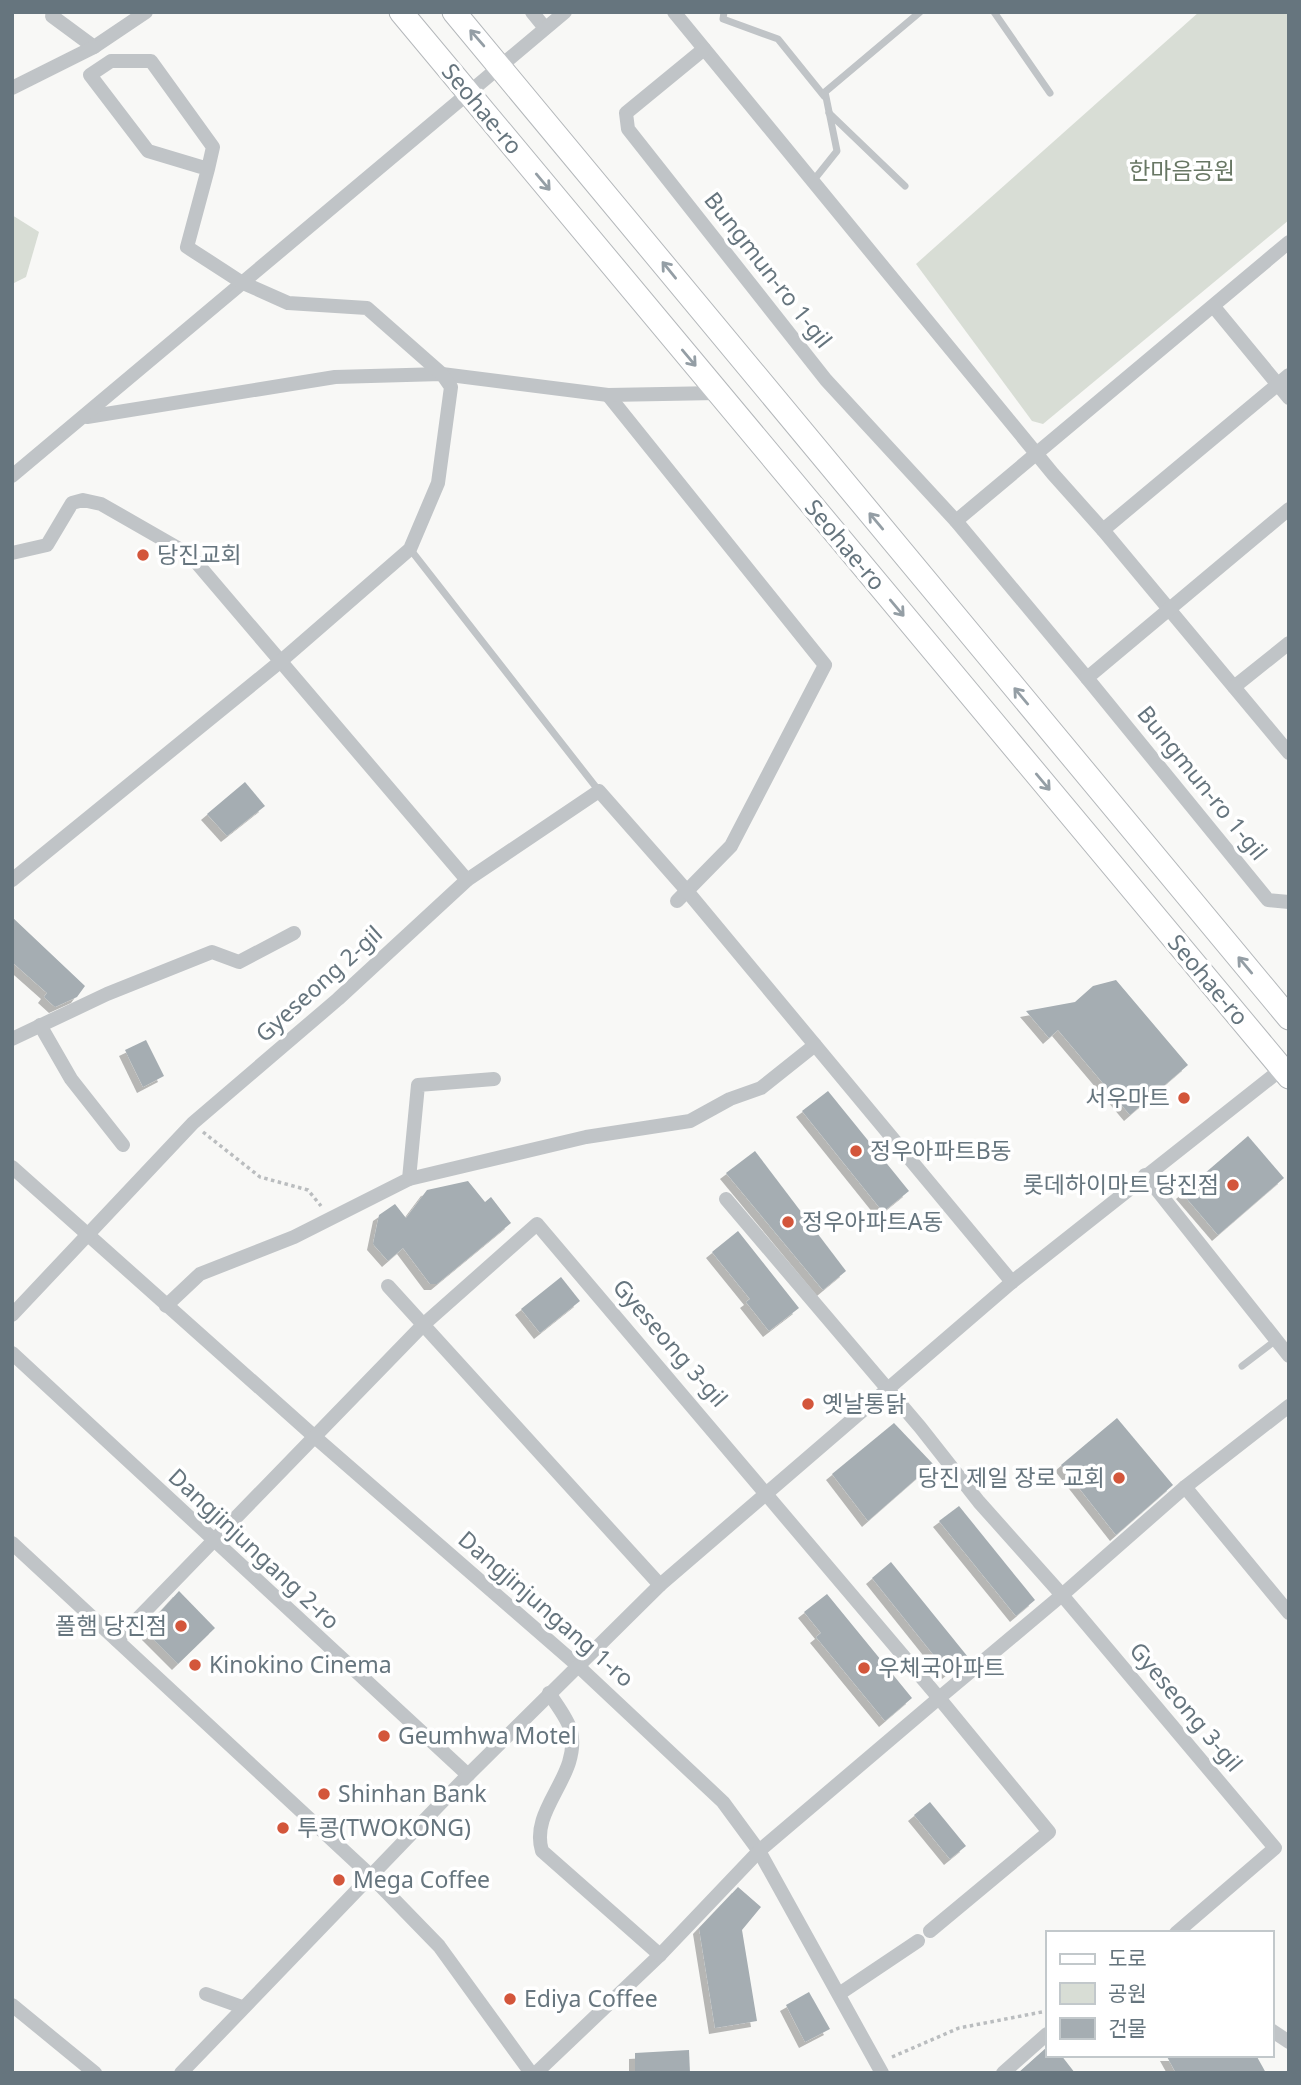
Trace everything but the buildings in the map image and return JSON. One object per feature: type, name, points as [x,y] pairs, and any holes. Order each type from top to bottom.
[{"type":"main road","name":"Seohae-ro","points":[[401,12],[1286,1069]]},
{"type":"main road","name":"Seohae-ro","points":[[454,12],[500,64],[1289,1018]]},
{"type":"street","points":[[12,88],[94,47],[146,12]]},
{"type":"street","points":[[531,12],[545,28]]},
{"type":"street","points":[[12,476],[86,417],[241,282],[565,12]]},
{"type":"street","points":[[674,12],[1036,453],[1289,753]]},
{"type":"street","points":[[52,16],[94,47]]},
{"type":"street","name":"Bungmun-ro 1-gil","points":[[704,49],[625,113],[628,129],[826,380],[956,521],[1268,900],[1289,902]]},
{"type":"street","points":[[12,880],[281,661],[410,549],[438,483],[452,387],[442,374],[367,308],[288,303],[241,282],[187,247],[208,169],[213,147],[151,61],[111,61],[90,75],[148,151],[208,169]]},
{"type":"street","points":[[956,521],[1289,242]]},
{"type":"street","points":[[1214,307],[1283,380],[1289,398]]},
{"type":"street","points":[[86,417],[335,377],[442,374],[608,395],[718,393]]},
{"type":"street","points":[[1103,530],[1283,380]]},
{"type":"street","points":[[608,395],[825,664],[731,846],[682,896]]},
{"type":"street","points":[[12,553],[47,545],[72,503],[83,499],[101,504],[190,555],[467,880]]},
{"type":"street","points":[[1087,678],[1168,607],[1289,509]]},
{"type":"street","points":[[1234,687],[1289,643]]},
{"type":"street","points":[[599,791],[682,896],[815,1045],[1012,1282]]},
{"type":"street","name":"Gyeseong 2-gil","points":[[90,1235],[193,1124],[338,999],[467,880],[599,791]]},
{"type":"street","points":[[12,1039],[212,952],[239,962],[294,933]]},
{"type":"street","points":[[40,1025],[71,1079],[123,1145]]},
{"type":"street","points":[[166,1306],[200,1274],[294,1237],[408,1179],[586,1137],[690,1121],[730,1099],[761,1088],[815,1045]]},
{"type":"street","points":[[181,2073],[548,1693],[660,1585],[1012,1282],[1145,1175],[1286,1069]]},
{"type":"street","points":[[408,1179],[418,1085],[494,1079]]},
{"type":"street","name":"Dangjinjungang 1-ro","points":[[12,1167],[166,1306],[577,1665],[723,1802],[759,1851],[880,2068]]},
{"type":"street","points":[[1145,1175],[1289,1356]]},
{"type":"street","name":"Gyeseong 3-gil","points":[[726,1199],[1275,1848],[1193,1928]]},
{"type":"street","name":"Gyeseong 3-gil","points":[[423,1325],[537,1224],[768,1493],[1048,1832],[930,1930]]},
{"type":"street","points":[[12,1315],[90,1235]]},
{"type":"street","points":[[388,1286],[660,1585]]},
{"type":"street","points":[[117,1640],[423,1325]]},
{"type":"street","name":"Dangjinjungang 2-ro","points":[[12,1353],[212,1542],[468,1775]]},
{"type":"street","points":[[12,1543],[370,1875],[439,1946],[534,2073],[660,1955],[759,1851],[1062,1595],[1185,1487],[1289,1406]]},
{"type":"street","points":[[1185,1487],[1289,1613]]},
{"type":"street","points":[[548,1693],[571,1729],[573,1755],[537,1836],[542,1851],[660,1955]]},
{"type":"street","points":[[839,1994],[918,1941]]},
{"type":"street","points":[[206,1994],[242,2007]]},
{"type":"street","points":[[12,2005],[94,2073]]},
{"type":"street","points":[[1273,2031],[1289,2042]]},
{"type":"street","points":[[1003,2073],[1046,2035]]},
{"type":"lane","points":[[724,12],[723,19],[778,39],[824,96],[837,151],[813,181]]},
{"type":"lane","points":[[824,96],[825,92],[920,12]]},
{"type":"lane","points":[[994,12],[1050,93]]},
{"type":"lane","points":[[829,112],[905,186]]},
{"type":"lane","points":[[410,549],[599,791]]},
{"type":"lane","points":[[1242,1366],[1277,1340]]},
{"type":"path","points":[[193,1124],[260,1177],[307,1190],[331,1218]]},
{"type":"path","points":[[880,2068],[959,2028],[1046,2011]]},
{"type":"green space","name":"한마음공원","points":[[1199,12],[1289,12],[1289,220],[1043,424],[1032,421],[916,264]]},
{"type":"green space","points":[[12,215],[39,232],[26,277],[12,284]]},
{"type":"place","name":"당진교회","points":[[143,555]]},
{"type":"place","name":"서우마트","points":[[1184,1098]]},
{"type":"place","name":"정우아파트B동","points":[[856,1151]]},
{"type":"place","name":"롯데하이마트 당진점","points":[[1233,1185]]},
{"type":"place","name":"정우아파트A동","points":[[788,1222]]},
{"type":"place","name":"옛날통닭","points":[[808,1404]]},
{"type":"place","name":"당진 제일 장로 교회","points":[[1119,1478]]},
{"type":"place","name":"폴햄 당진점","points":[[181,1626]]},
{"type":"place","name":"Kinokino Cinema","points":[[195,1665]]},
{"type":"place","name":"우체국아파트","points":[[864,1668]]},
{"type":"place","name":"Geumhwa Motel","points":[[384,1736]]},
{"type":"place","name":"Shinhan Bank","points":[[324,1794]]},
{"type":"place","name":"투콩(TWOKONG)","points":[[283,1828]]},
{"type":"place","name":"Mega Coffee","points":[[339,1880]]},
{"type":"place","name":"Ediya Coffee","points":[[510,1999]]}]
